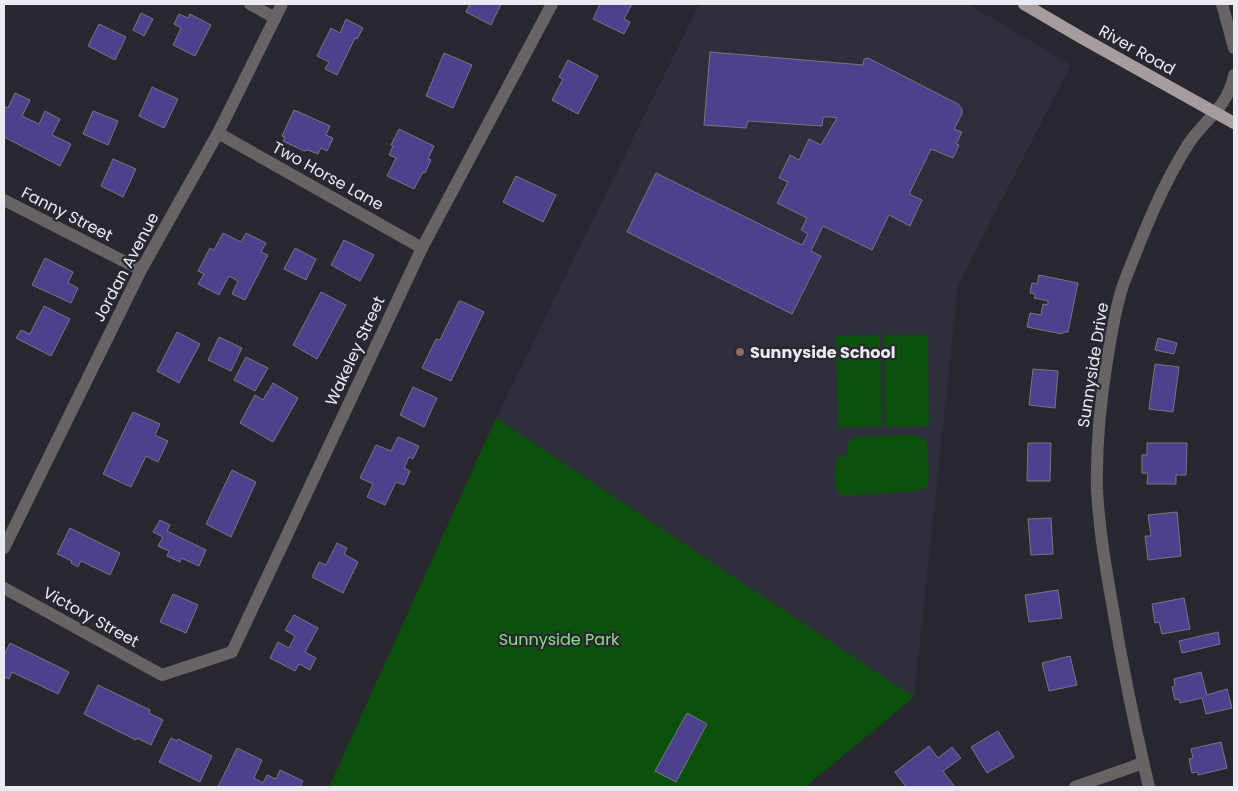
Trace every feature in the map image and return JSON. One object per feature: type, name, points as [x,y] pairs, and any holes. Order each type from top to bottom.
[{"type":"main road","name":"River Road","points":[[1024,4],[1234,123]]},
{"type":"street","points":[[250,4],[275,18]]},
{"type":"street","name":"Jordan Avenue","points":[[4,548],[141,270],[218,133],[282,4]]},
{"type":"street","name":"Wakeley Street","points":[[162,675],[232,652],[422,248],[552,4]]},
{"type":"street","points":[[1222,4],[1234,48]]},
{"type":"street","name":"Sunnyside Drive","points":[[1149,787],[1118,641],[1102,548],[1097,490],[1101,398],[1110,340],[1124,282],[1168,182],[1190,142],[1227,98],[1234,75]]},
{"type":"street","name":"Two Horse Lane","points":[[218,133],[422,248]]},
{"type":"street","name":"Fanny Street","points":[[4,200],[141,270]]},
{"type":"street","name":"Victory Street","points":[[4,588],[162,675]]},
{"type":"street","points":[[1075,787],[1144,763]]},
{"type":"shaded area","name":"Sunnyside School","points":[[699,4],[968,4],[1071,65],[958,285],[914,697],[496,418]]},
{"type":"green space","points":[[880,335],[882,426],[838,428],[836,336]]},
{"type":"green space","points":[[884,335],[928,335],[929,426],[885,427]]},
{"type":"green space","name":"Sunnyside Park","points":[[496,418],[914,697],[805,787],[329,787]]},
{"type":"green space","points":[[916,435],[925,440],[927,445],[929,479],[925,488],[914,491],[845,496],[837,491],[834,472],[837,466],[836,458],[847,455],[849,441],[855,437]]},
{"type":"building","points":[[470,4],[501,4],[491,25],[466,12]]},
{"type":"building","points":[[600,4],[632,4],[624,19],[630,22],[624,34],[593,19]]},
{"type":"building","points":[[141,13],[153,19],[144,36],[133,30]]},
{"type":"building","points":[[179,14],[188,18],[190,14],[211,25],[195,56],[173,45],[181,28],[174,24]]},
{"type":"building","points":[[346,19],[363,28],[357,39],[355,38],[337,75],[325,69],[329,62],[317,56],[331,28],[340,33]]},
{"type":"building","points":[[99,24],[126,37],[115,60],[88,46]]},
{"type":"building","points":[[710,52],[863,65],[864,59],[868,58],[958,104],[962,109],[962,114],[954,129],[962,132],[956,144],[959,145],[953,158],[931,149],[909,194],[922,200],[910,226],[889,215],[872,250],[823,226],[811,251],[821,256],[792,314],[627,232],[656,173],[802,245],[808,234],[801,230],[807,218],[777,203],[788,182],[779,178],[790,155],[799,160],[809,139],[821,145],[837,118],[823,117],[822,126],[748,121],[746,128],[704,125]]},
{"type":"building","points":[[444,53],[472,65],[453,108],[426,96]]},
{"type":"building","points":[[568,60],[598,76],[578,114],[552,100],[563,79],[559,77]]},
{"type":"building","points":[[152,87],[178,99],[164,128],[139,116]]},
{"type":"building","points":[[15,93],[30,100],[22,116],[39,124],[45,111],[60,119],[52,135],[71,144],[60,166],[4,137],[4,106],[8,108]]},
{"type":"building","points":[[294,110],[330,126],[326,135],[333,138],[327,151],[321,148],[318,154],[308,150],[304,151],[283,141],[285,137],[282,136]]},
{"type":"building","points":[[93,111],[118,121],[108,145],[83,134]]},
{"type":"building","points":[[399,129],[434,146],[428,159],[431,160],[425,173],[423,172],[414,189],[387,176],[396,158],[389,155],[393,146],[391,145]]},
{"type":"building","points":[[113,159],[136,169],[123,197],[101,186]]},
{"type":"building","points":[[516,176],[556,195],[543,222],[503,202]]},
{"type":"building","points":[[223,233],[241,242],[246,233],[266,243],[261,252],[268,255],[245,300],[232,294],[238,281],[229,276],[219,295],[198,284],[204,274],[198,271],[210,248],[214,250]]},
{"type":"building","points":[[344,240],[374,255],[360,281],[331,265]]},
{"type":"building","points":[[295,248],[316,259],[306,280],[284,269]]},
{"type":"building","points":[[45,258],[73,272],[68,283],[78,288],[71,303],[32,285]]},
{"type":"building","points":[[1039,275],[1078,283],[1068,332],[1062,334],[1027,327],[1030,313],[1041,315],[1043,304],[1048,305],[1048,301],[1034,298],[1035,294],[1030,293],[1032,283],[1037,284]]},
{"type":"building","points":[[321,292],[346,305],[317,359],[293,345]]},
{"type":"building","points":[[459,301],[484,312],[451,381],[422,368],[436,339],[440,340]]},
{"type":"building","points":[[44,306],[70,319],[51,356],[16,338],[21,330],[30,334]]},
{"type":"building","points":[[177,332],[200,344],[179,383],[157,371]]},
{"type":"building","points":[[219,337],[242,348],[231,371],[208,360]]},
{"type":"building","points":[[1158,338],[1177,343],[1174,354],[1155,350]]},
{"type":"building","points":[[246,357],[268,368],[255,391],[234,380]]},
{"type":"building","points":[[1155,364],[1179,367],[1173,412],[1149,409]]},
{"type":"building","points":[[1033,369],[1058,371],[1055,408],[1029,405]]},
{"type":"building","points":[[273,383],[298,398],[273,442],[240,423],[255,395],[263,400]]},
{"type":"building","points":[[413,387],[437,398],[424,427],[400,415]]},
{"type":"building","points":[[133,412],[160,424],[155,435],[168,441],[158,462],[146,456],[131,487],[103,474]]},
{"type":"building","points":[[398,437],[419,446],[413,459],[409,457],[404,468],[410,471],[404,485],[396,482],[385,505],[367,497],[373,484],[360,478],[376,445],[391,451]]},
{"type":"building","points":[[1028,443],[1051,443],[1050,481],[1027,481]]},
{"type":"building","points":[[1147,443],[1187,443],[1186,475],[1176,475],[1176,484],[1147,484],[1148,473],[1142,473],[1142,455],[1147,455]]},
{"type":"building","points":[[232,470],[256,482],[231,537],[206,524]]},
{"type":"building","points":[[1177,512],[1181,556],[1148,560],[1145,536],[1151,536],[1148,515]]},
{"type":"building","points":[[1051,518],[1053,554],[1031,555],[1028,519]]},
{"type":"building","points":[[160,520],[170,525],[167,531],[206,550],[199,566],[181,558],[180,562],[167,556],[169,551],[158,546],[163,537],[153,532]]},
{"type":"building","points":[[70,528],[120,553],[110,575],[81,561],[78,567],[71,563],[72,561],[57,554]]},
{"type":"building","points":[[337,543],[347,548],[344,554],[358,562],[343,593],[312,577],[319,562],[326,565]]},
{"type":"building","points":[[1058,590],[1062,618],[1029,622],[1025,595]]},
{"type":"building","points":[[173,594],[198,605],[186,633],[160,622]]},
{"type":"building","points":[[1184,598],[1190,629],[1162,634],[1159,622],[1155,623],[1152,604]]},
{"type":"building","points":[[294,615],[318,628],[305,652],[316,658],[310,670],[299,664],[295,671],[270,658],[278,642],[289,648],[295,636],[285,630]]},
{"type":"building","points":[[1218,632],[1220,644],[1182,653],[1179,641]]},
{"type":"building","points":[[10,643],[69,672],[58,694],[12,672],[9,679],[4,677],[4,655]]},
{"type":"building","points":[[1070,656],[1077,685],[1049,691],[1042,663]]},
{"type":"building","points":[[1201,672],[1207,695],[1227,689],[1232,708],[1206,714],[1202,698],[1180,703],[1179,699],[1175,700],[1172,687],[1175,686],[1174,679]]},
{"type":"building","points":[[98,685],[150,710],[149,713],[163,720],[151,745],[137,738],[136,740],[84,714]]},
{"type":"building","points":[[687,713],[707,724],[676,782],[655,771]]},
{"type":"building","points":[[998,731],[1014,757],[987,773],[971,747]]},
{"type":"building","points":[[171,738],[177,741],[178,739],[212,756],[200,782],[159,762]]},
{"type":"building","points":[[1221,742],[1227,768],[1198,775],[1198,772],[1192,773],[1189,759],[1193,758],[1191,749]]},
{"type":"building","points":[[929,746],[938,758],[952,747],[961,758],[943,771],[955,787],[906,787],[895,772]]},
{"type":"building","points":[[237,748],[262,760],[254,778],[263,783],[267,775],[276,779],[280,770],[303,781],[300,787],[218,787]]},
{"type":"place","name":"Sunnyside School","points":[[740,352]]}]
